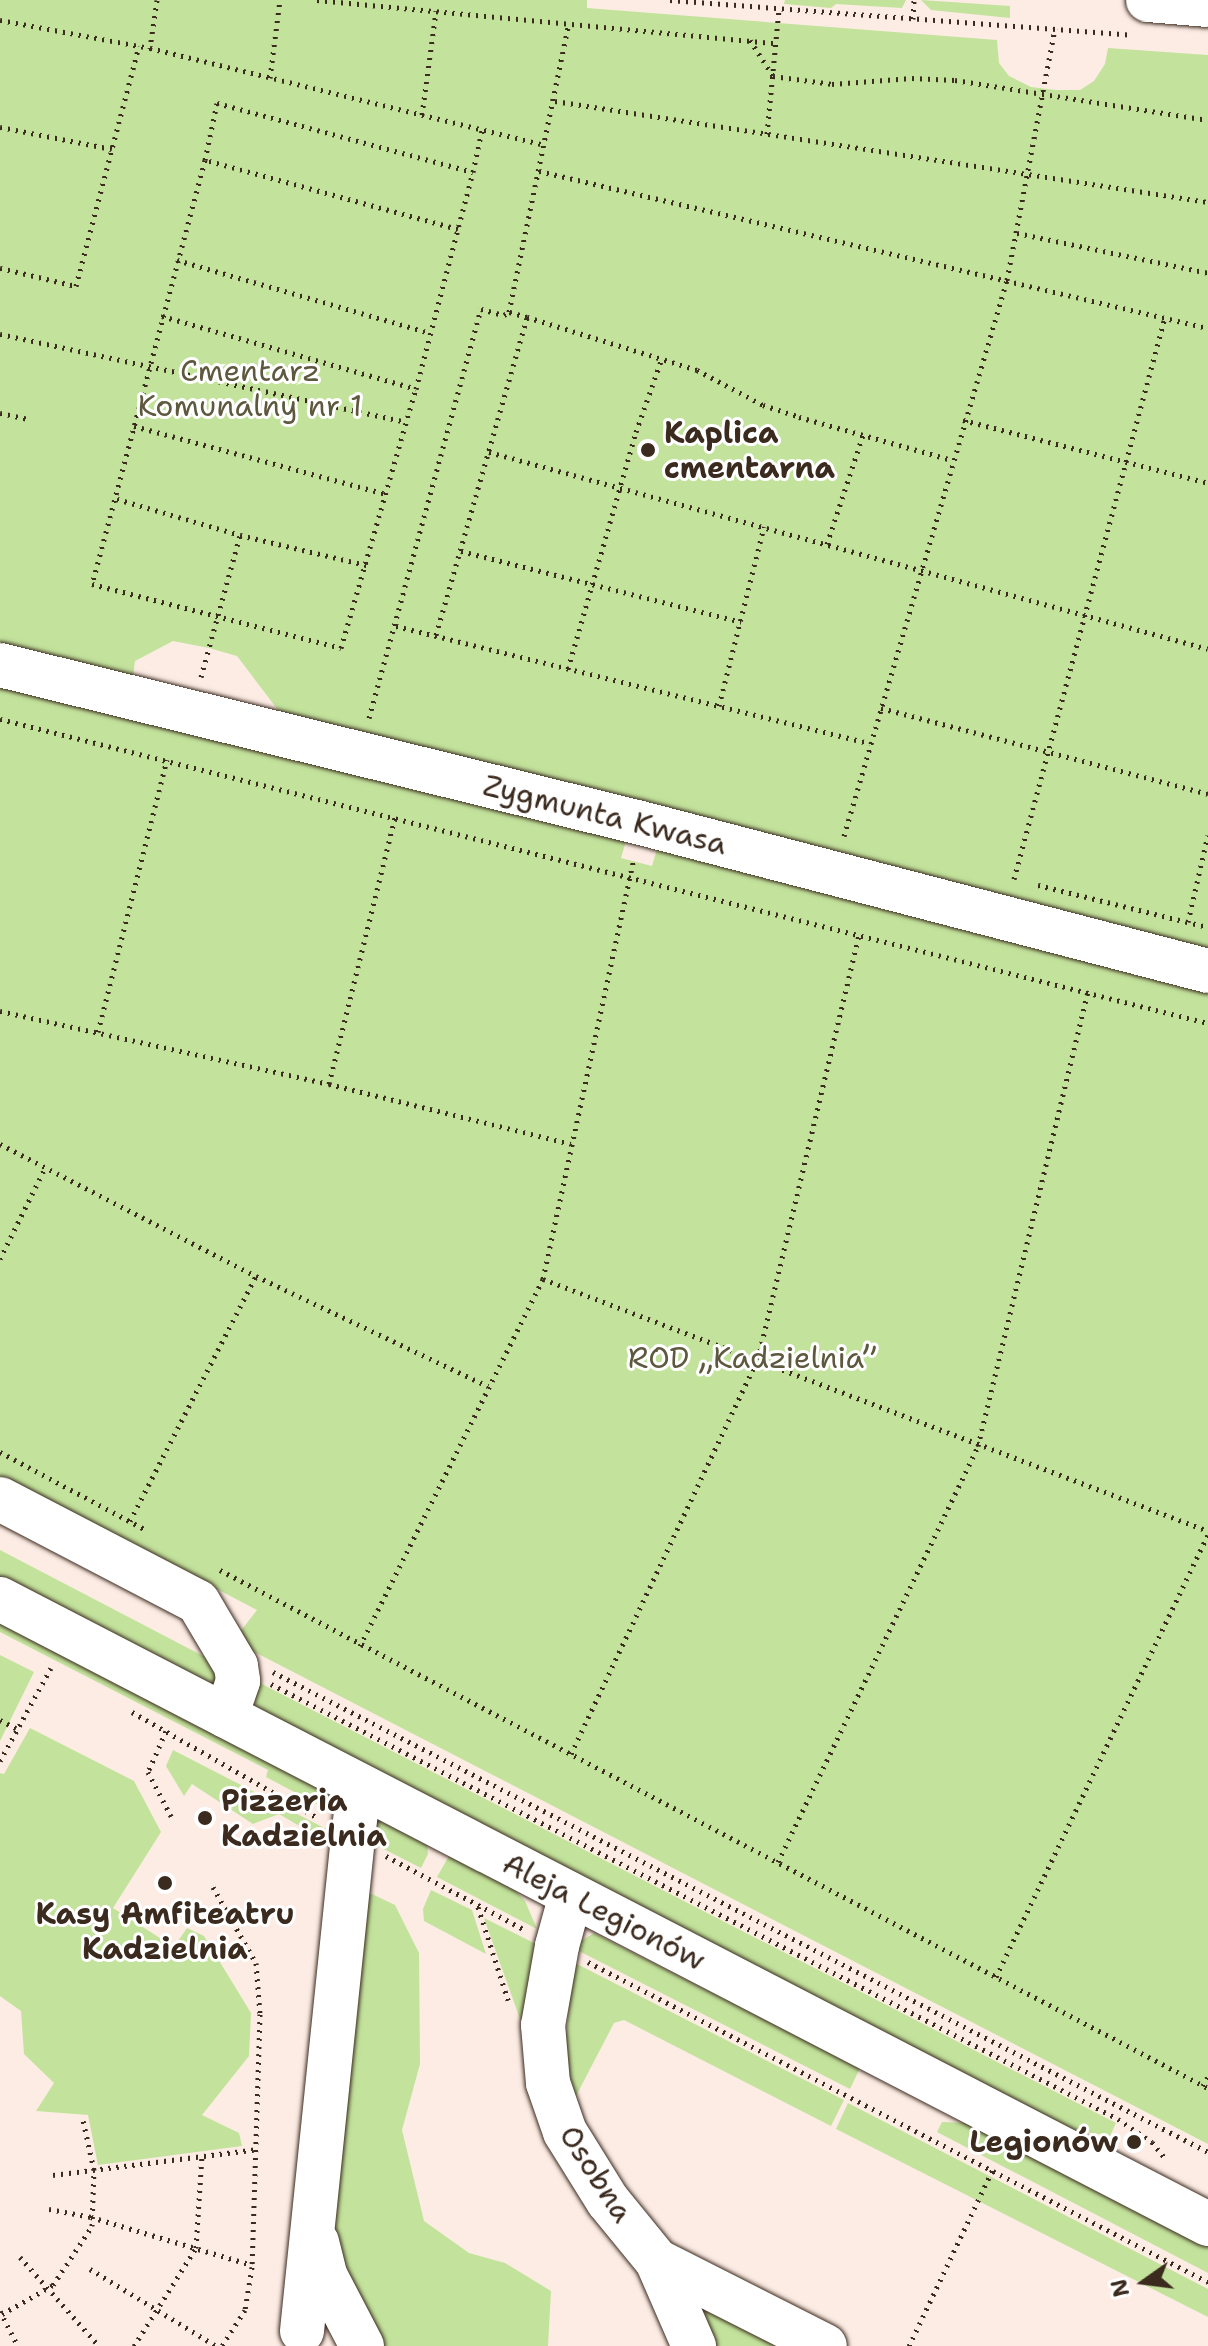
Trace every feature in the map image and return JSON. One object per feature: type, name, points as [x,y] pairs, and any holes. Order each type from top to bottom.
[{"type":"street","points":[[1147,18],[1208,5]]},
{"type":"street","name":"Zygmunta Kwasa","points":[[0,665],[637,822],[1208,971]]},
{"type":"street","points":[[0,1499],[198,1602],[232,1657],[238,1681],[226,1716]]},
{"type":"street","name":"Aleja Legionów","points":[[0,1599],[1208,2224]]},
{"type":"street","points":[[302,2331],[353,1837],[356,1812],[367,1789]]},
{"type":"street","name":"Osobna","points":[[571,1895],[557,1946],[543,2025],[548,2083],[565,2132],[608,2201],[657,2261],[694,2346]]},
{"type":"street","points":[[313,2227],[325,2275],[362,2346]]},
{"type":"street","points":[[657,2261],[825,2346]]},
{"type":"path","points":[[150,48],[157,0]]},
{"type":"path","points":[[270,78],[280,0]]},
{"type":"path","points":[[317,0],[776,43]]},
{"type":"path","points":[[670,0],[1055,29],[1147,18]]},
{"type":"path","points":[[913,19],[914,0]]},
{"type":"path","points":[[767,134],[779,10]]},
{"type":"path","points":[[422,115],[436,11]]},
{"type":"path","points":[[0,20],[150,48],[545,145]]},
{"type":"path","points":[[509,312],[569,23]]},
{"type":"path","points":[[844,836],[963,420],[1007,280],[1055,29]]},
{"type":"path","points":[[750,40],[773,76],[832,84],[912,78],[955,80],[1042,97],[1208,120]]},
{"type":"path","points":[[0,268],[76,286],[139,46]]},
{"type":"path","points":[[555,101],[1208,202]]},
{"type":"path","points":[[473,172],[217,103],[117,499],[92,584],[341,648],[416,389],[473,172],[482,130]]},
{"type":"path","points":[[0,127],[112,149]]},
{"type":"path","points":[[205,160],[458,229]]},
{"type":"path","points":[[539,171],[1208,328]]},
{"type":"path","points":[[1017,233],[1208,273]]},
{"type":"path","points":[[177,260],[430,334]]},
{"type":"path","points":[[384,722],[369,719],[481,309],[504,315],[509,312],[662,358],[697,370],[763,405],[952,460]]},
{"type":"path","points":[[162,316],[416,389]]},
{"type":"path","points":[[436,635],[527,317]]},
{"type":"path","points":[[1014,879],[1165,317]]},
{"type":"path","points":[[0,334],[406,422]]},
{"type":"path","points":[[568,669],[662,358]]},
{"type":"path","points":[[0,413],[29,419]]},
{"type":"path","points":[[963,420],[1208,483]]},
{"type":"path","points":[[134,426],[386,494]]},
{"type":"path","points":[[827,544],[863,435]]},
{"type":"path","points":[[489,452],[1208,649]]},
{"type":"path","points":[[117,499],[240,535],[366,565]]},
{"type":"path","points":[[719,706],[764,527]]},
{"type":"path","points":[[199,684],[240,535]]},
{"type":"path","points":[[461,551],[741,622]]},
{"type":"path","points":[[396,626],[870,743]]},
{"type":"path","points":[[881,708],[1208,794]]},
{"type":"path","points":[[0,719],[1208,1023]]},
{"type":"path","points":[[98,1032],[167,760]]},
{"type":"path","points":[[329,1084],[395,817]]},
{"type":"path","points":[[637,822],[633,876],[543,1279],[360,1646],[1206,2087],[1208,2076]]},
{"type":"path","points":[[829,832],[859,840]]},
{"type":"path","points":[[1188,922],[1208,835]]},
{"type":"path","points":[[998,875],[1208,927]]},
{"type":"path","points":[[571,1754],[758,1359],[859,934]]},
{"type":"path","points":[[778,1862],[978,1446],[1088,992]]},
{"type":"path","points":[[0,1011],[329,1084],[571,1144]]},
{"type":"path","points":[[0,1144],[256,1276],[488,1386]]},
{"type":"path","points":[[0,1259],[45,1168]]},
{"type":"path","points":[[130,1521],[256,1276]]},
{"type":"path","points":[[543,1279],[1208,1533],[996,1977]]},
{"type":"path","points":[[232,1657],[1208,2152]]},
{"type":"path","points":[[232,1657],[1118,2119],[1152,2142],[1162,2156],[1172,2162]]},
{"type":"path","points":[[0,1761],[51,1668]]},
{"type":"path","points":[[0,1720],[16,1728]]},
{"type":"path","points":[[166,1731],[148,1772],[171,1816]]},
{"type":"path","points":[[213,1887],[256,1963],[260,2014],[252,2265],[245,2310],[222,2346]]},
{"type":"path","points":[[477,1906],[511,2008]]},
{"type":"path","points":[[579,1957],[1208,2282]]},
{"type":"path","points":[[18,2346],[1,2312],[46,2288],[59,2277],[87,2234],[94,2170],[83,2120]]},
{"type":"path","points":[[53,2175],[258,2149]]},
{"type":"path","points":[[134,2346],[196,2248],[202,2156]]},
{"type":"path","points":[[909,2346],[993,2169]]},
{"type":"path","points":[[49,2209],[91,2217],[252,2265]]},
{"type":"path","points":[[20,2257],[99,2346]]},
{"type":"path","points":[[90,2269],[216,2346]]},
{"type":"green space","name":"Cmentarz Komunalny nr 1","points":[[0,0],[587,0],[587,8],[997,40],[999,63],[1009,76],[1031,87],[1056,90],[1080,90],[1094,81],[1105,64],[1108,48],[1208,55],[1208,955],[284,718],[237,656],[209,648],[173,641],[135,661],[133,677],[0,644]]},
{"type":"green space","points":[[785,0],[906,0],[902,8],[836,4],[831,8],[784,4]]},
{"type":"green space","points":[[921,0],[1010,6],[1010,18],[931,10]]},
{"type":"green space","name":"ROD „Kadzielnia”","points":[[0,683],[626,841],[621,858],[652,866],[657,849],[1208,986],[1208,2144],[233,1641],[257,1610],[89,1522],[0,1493]]},
{"type":"green space","points":[[0,1550],[228,1669],[214,1683],[209,1683],[0,1579]]},
{"type":"green space","points":[[0,1619],[349,1800],[347,1820],[266,1777],[268,1770],[0,1632]]},
{"type":"green space","points":[[0,1655],[34,1672],[0,1741]]},
{"type":"green space","points":[[248,1677],[1116,2123],[1110,2136],[1070,2129],[258,1711]]},
{"type":"green space","points":[[30,1728],[134,1781],[161,1832],[113,1908],[174,1947],[187,1928],[204,1936],[251,2013],[249,2056],[202,2115],[239,2133],[242,2146],[98,2165],[88,2115],[36,2111],[54,2083],[24,2054],[21,2011],[0,1996],[0,1773],[4,1774]]},
{"type":"green space","points":[[173,1750],[338,1835],[335,1847],[279,1814],[253,1824],[192,1784],[184,1796],[166,1766]]},
{"type":"green space","points":[[370,1813],[427,1842],[428,1854],[421,1868],[360,1837]]},
{"type":"green space","points":[[449,1856],[504,1879],[525,1901],[537,1929],[437,1877]]},
{"type":"green space","points":[[431,1890],[472,1910],[486,1954],[424,1921],[423,1909]]},
{"type":"green space","points":[[356,1893],[372,1894],[395,1905],[419,1953],[420,2064],[402,2130],[424,2221],[469,2253],[505,2263],[551,2291],[548,2346],[371,2346],[333,2279],[338,2057]]},
{"type":"green space","points":[[484,1918],[536,1944],[525,2033]]},
{"type":"green space","points":[[594,1933],[860,2068],[850,2089],[571,1947]]},
{"type":"green space","points":[[573,1962],[844,2100],[831,2126],[624,2020],[614,2023],[575,2098],[565,2052]]},
{"type":"green space","points":[[848,2103],[1208,2289],[1208,2317],[836,2129]]},
{"type":"green space","points":[[942,2122],[968,2123],[1208,2247],[1208,2273],[937,2132]]},
{"type":"green space","points":[[708,2307],[787,2346],[717,2346],[704,2317]]},
{"type":"place","name":"Kaplica cmentarna","points":[[648,450]]},
{"type":"place","name":"Pizzeria Kadzielnia","points":[[205,1818]]},
{"type":"place","name":"Kasy Amfiteatru Kadzielnia","points":[[165,1883]]},
{"type":"place","name":"Legionów","points":[[1134,2142]]}]
